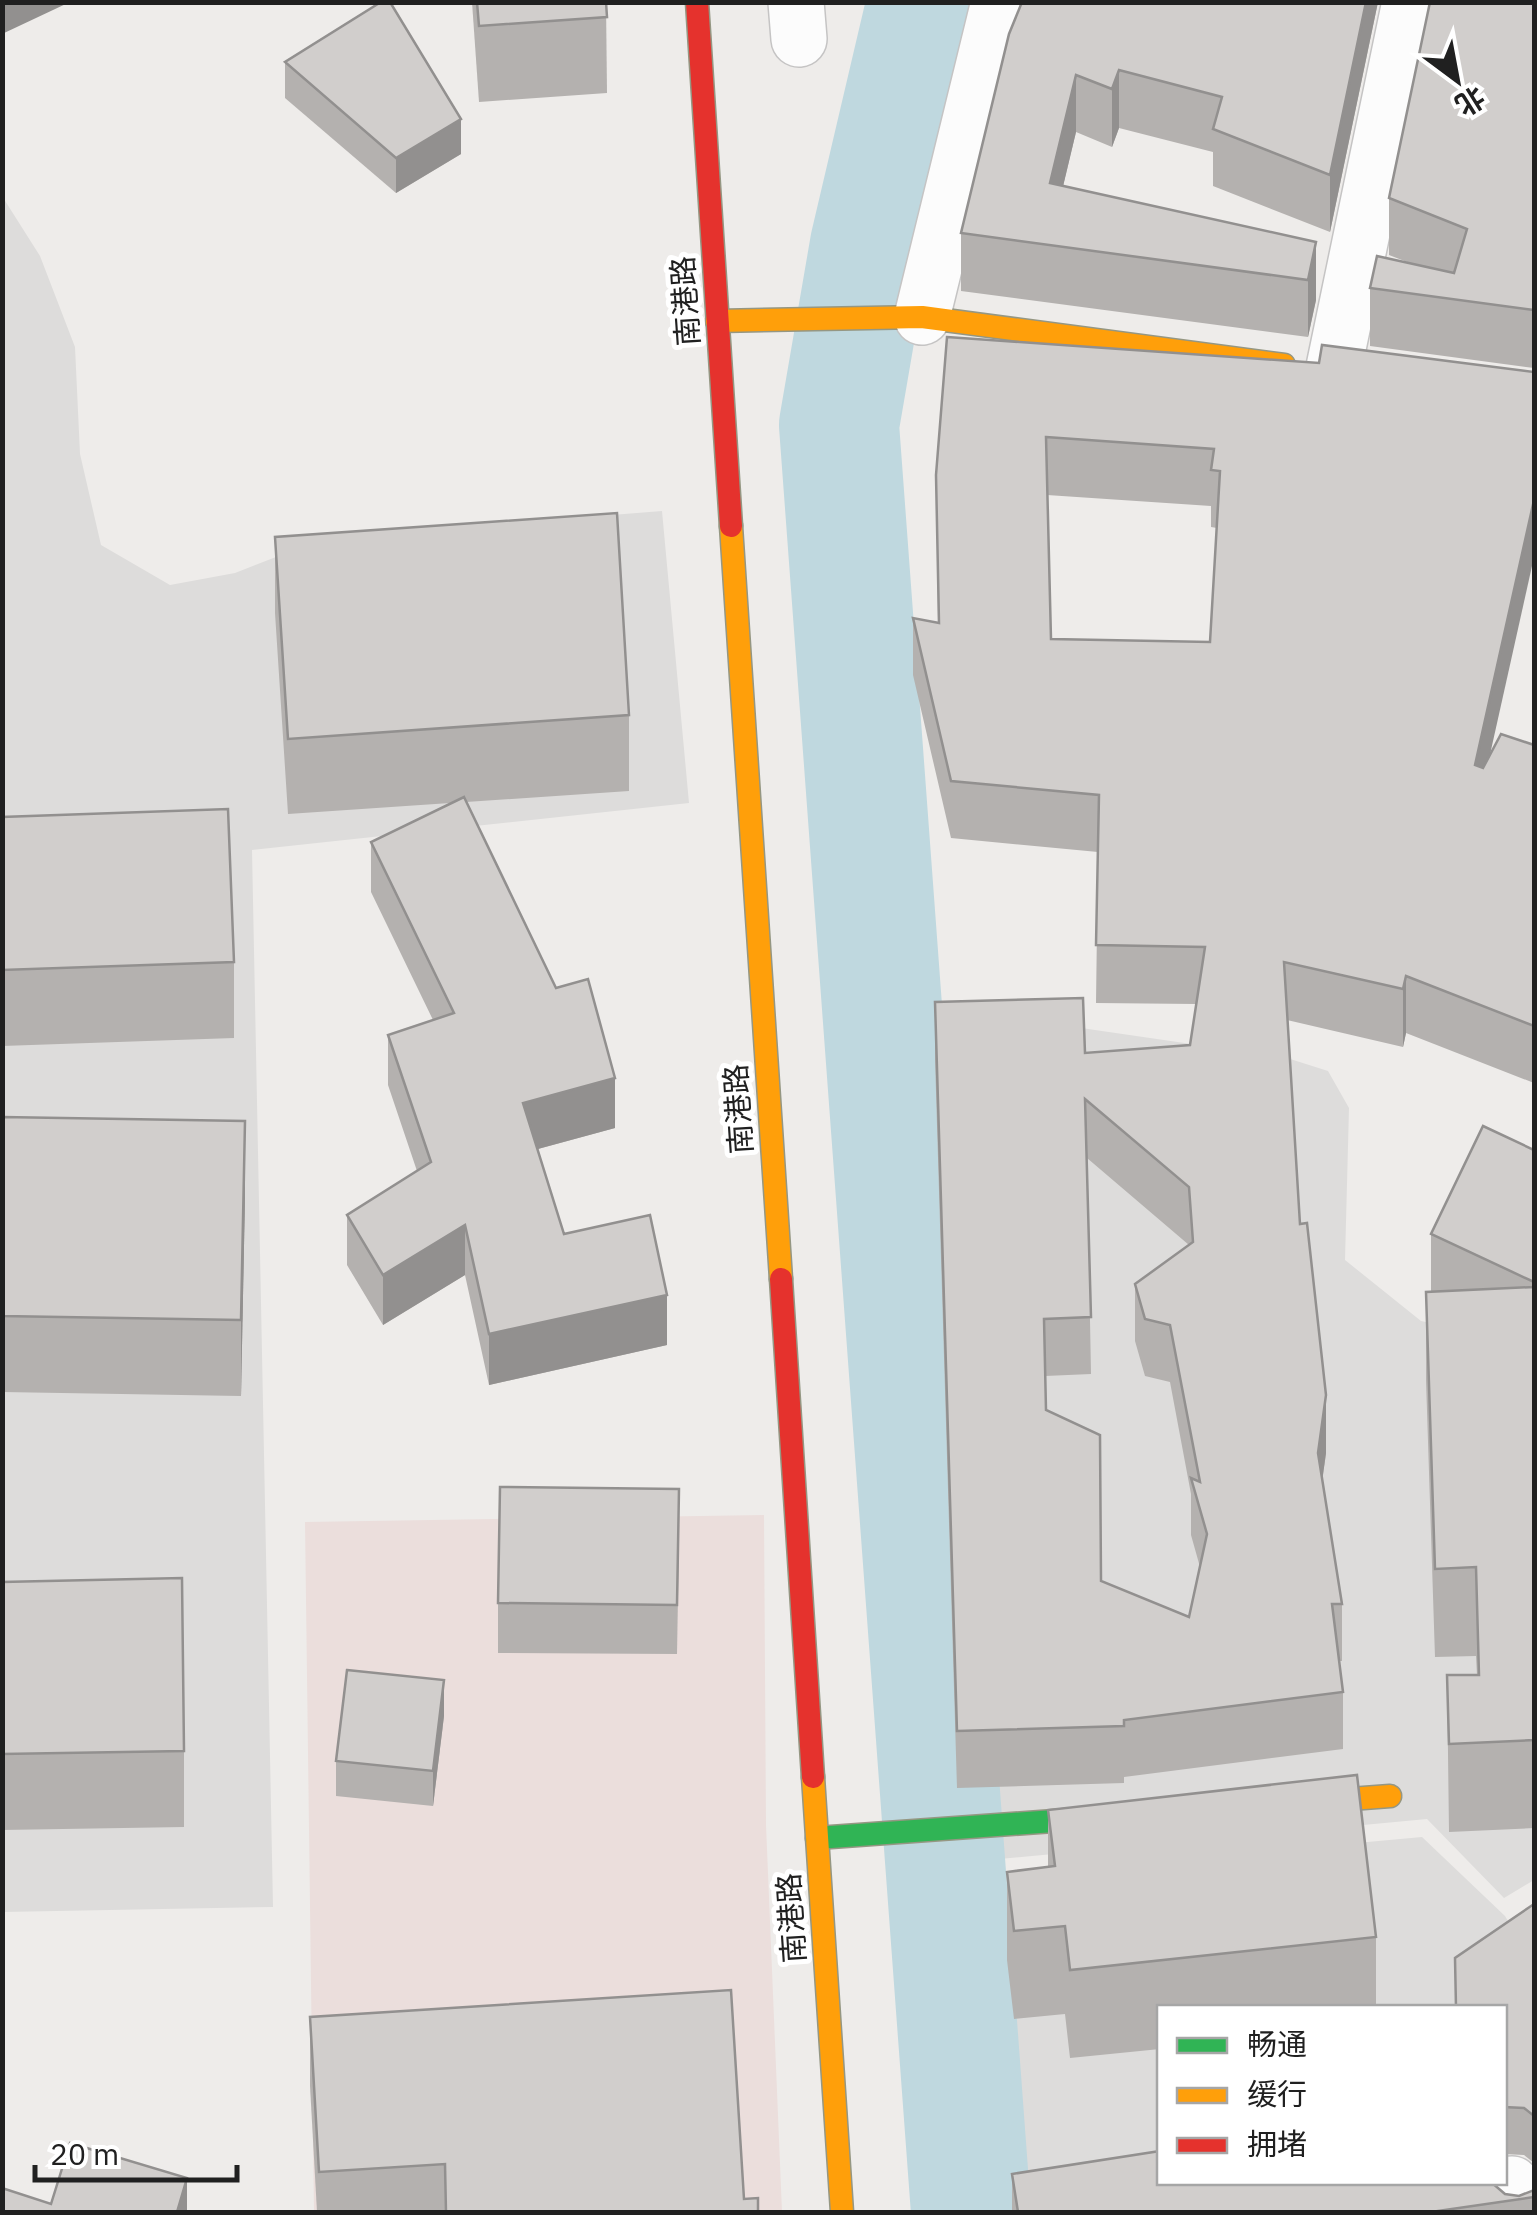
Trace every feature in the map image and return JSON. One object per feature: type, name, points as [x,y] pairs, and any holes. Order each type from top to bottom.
[{"type":"street","name":"南港路","points":[[697,2],[842,2212]]},
{"type":"street","points":[[922,316],[999,2]]},
{"type":"street","points":[[720,321],[922,316],[1342,374],[1410,2]]},
{"type":"street","points":[[1253,1806],[1390,1796]]},
{"type":"street","points":[[820,1838],[1155,1813]]},
{"type":"shaded area","points":[[2,196],[40,256],[75,347],[80,454],[101,545],[170,585],[235,573],[325,538],[662,511],[689,803],[252,850],[273,1907],[3,1912]]},
{"type":"shaded area","points":[[910,1003],[1287,1058],[1328,1071],[1349,1108],[1345,1260],[1421,1321],[1534,1345],[1534,1880],[1504,1898],[1427,1819],[979,1861]]},
{"type":"shaded area","points":[[764,1515],[766,1825],[782,2212],[314,2212],[305,1522]]},
{"type":"shaded area","points":[[1422,1837],[1505,1916],[1534,1966],[1506,2005],[1157,2005],[1157,2185],[1497,2212],[1003,2212],[979,1878]]},
{"type":"building","points":[[381,2],[390,2],[461,119],[396,158],[285,62]]},
{"type":"building","points":[[477,2],[606,2],[607,17],[479,26]]},
{"type":"building","points":[[1022,2],[1366,2],[1330,175],[1213,129],[1222,97],[1119,70],[1112,89],[1076,75],[1050,183],[1316,242],[1308,280],[961,233],[1009,34]]},
{"type":"building","points":[[1430,2],[1534,2],[1534,310],[1370,288],[1377,256],[1454,273],[1467,229],[1389,198]]},
{"type":"building","points":[[947,337],[1319,363],[1322,345],[1534,372],[1534,500],[1475,765],[1483,768],[1501,734],[1534,745],[1534,1026],[1406,976],[1403,989],[1284,962],[1300,1224],[1307,1223],[1326,1395],[1318,1453],[1342,1604],[1332,1604],[1343,1692],[1124,1720],[1124,1726],[957,1731],[935,1002],[1083,998],[1085,1053],[1190,1045],[1205,947],[1096,945],[1099,795],[951,781],[913,618],[939,623],[936,475]],"holes":[[[1046,437],[1214,449],[1211,470],[1220,471],[1210,642],[1051,639]],[[1085,1099],[1189,1187],[1193,1242],[1135,1284],[1145,1319],[1170,1325],[1200,1482],[1191,1478],[1207,1534],[1189,1617],[1101,1581],[1100,1435],[1046,1410],[1044,1319],[1091,1317]]]},
{"type":"building","points":[[617,513],[629,715],[288,739],[275,537]]},
{"type":"building","points":[[464,797],[556,988],[588,979],[615,1078],[523,1103],[564,1234],[650,1215],[667,1295],[489,1334],[465,1225],[383,1275],[347,1215],[431,1162],[388,1035],[454,1013],[371,842]]},
{"type":"building","points":[[228,809],[234,962],[2,970],[2,817]]},
{"type":"building","points":[[2,1117],[245,1121],[241,1320],[2,1316]]},
{"type":"building","points":[[1483,1126],[1534,1150],[1534,1282],[1431,1234]]},
{"type":"building","points":[[1534,1287],[1534,1740],[1449,1744],[1447,1675],[1479,1675],[1476,1567],[1435,1569],[1426,1292]]},
{"type":"building","points":[[500,1487],[679,1489],[677,1605],[498,1603]]},
{"type":"building","points":[[182,1578],[184,1751],[2,1754],[2,1582]]},
{"type":"building","points":[[347,1670],[444,1680],[433,1771],[336,1761]]},
{"type":"building","points":[[1357,1775],[1376,1937],[1070,1970],[1065,1926],[1014,1931],[1007,1872],[1055,1866],[1048,1810]]},
{"type":"building","points":[[1534,1904],[1534,2116],[1524,2108],[1507,2107],[1507,2005],[1456,2005],[1455,1958]]},
{"type":"building","points":[[731,1990],[744,2199],[758,2198],[758,2212],[446,2212],[445,2164],[319,2172],[310,2017]]},
{"type":"building","points":[[70,2143],[187,2178],[177,2212],[2,2212],[2,2188],[51,2204]]},
{"type":"building","points":[[1157,2151],[1157,2185],[1494,2185],[1505,2194],[1519,2196],[1534,2190],[1534,2197],[1431,2212],[1018,2212],[1012,2174]]},
{"type":"waterway","points":[[927,2],[870,245],[839,425],[971,2212]]},
{"type":"traffic: fast","points":[[817,1838],[1123,1816]]},
{"type":"traffic: slow","points":[[717,321],[922,317],[1284,365]]},
{"type":"traffic: slow","points":[[731,526],[781,1279]]},
{"type":"traffic: slow","points":[[813,1777],[842,2212]]},
{"type":"traffic: slow","points":[[1284,1804],[1390,1796]]},
{"type":"traffic: jam","points":[[697,2],[731,526]]},
{"type":"traffic: jam","points":[[781,1279],[813,1777]]}]
